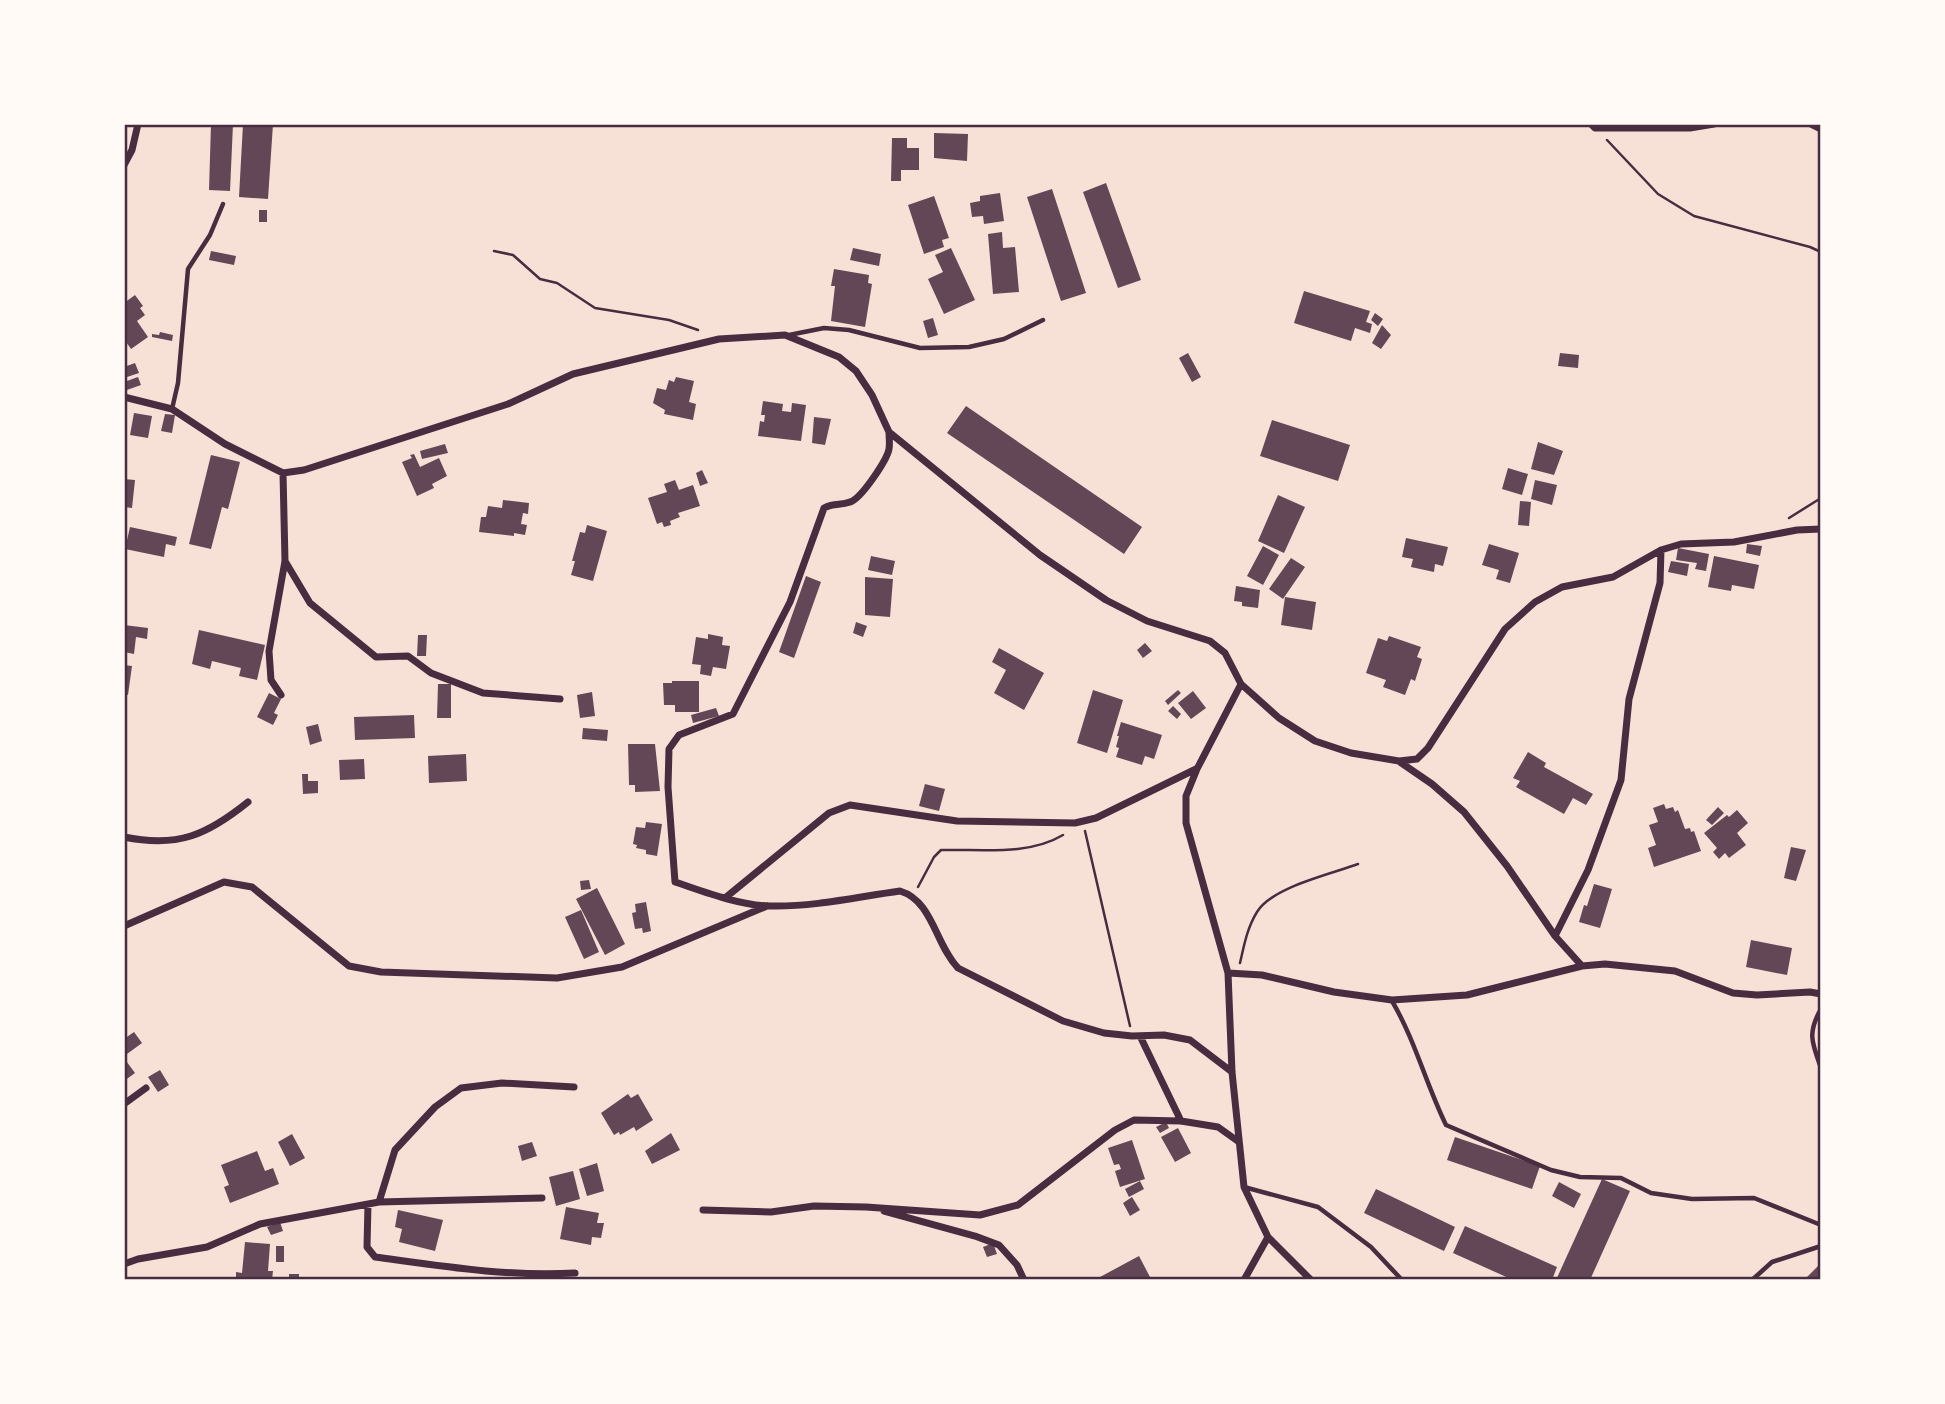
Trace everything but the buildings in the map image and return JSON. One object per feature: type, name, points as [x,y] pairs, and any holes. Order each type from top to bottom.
[{"type":"street","points":[[124,165],[132,150],[138,124]]},
{"type":"street","points":[[1593,126],[1690,128],[1714,124]]},
{"type":"street","points":[[1811,124],[1821,129]]},
{"type":"street","points":[[124,397],[172,409],[225,444],[283,473],[304,470],[508,404],[573,374],[719,339],[785,335],[839,357],[856,371],[872,395],[889,432],[889,450],[883,464],[858,497],[851,502],[833,503],[824,508],[790,603],[733,714],[679,735],[669,750],[668,787],[675,882],[725,898],[768,906],[811,905],[900,891],[913,895],[923,906],[947,956],[958,968],[1063,1021],[1104,1033],[1136,1036],[1164,1034],[1190,1040],[1232,1072]]},
{"type":"street","points":[[889,432],[1040,555],[1106,600],[1147,621],[1210,642],[1225,653],[1241,684],[1279,718],[1315,741],[1351,753],[1399,761],[1417,760],[1428,748],[1505,629],[1535,602],[1562,587],[1613,577],[1661,550],[1681,544],[1734,542],[1797,530],[1821,529]]},
{"type":"street","points":[[281,695],[271,680],[269,651],[285,561],[283,473]]},
{"type":"street","points":[[1555,936],[1588,870],[1621,780],[1629,699],[1660,583],[1661,550]]},
{"type":"street","points":[[285,561],[310,603],[376,657],[408,656],[431,673],[483,693],[560,699]]},
{"type":"street","points":[[1241,684],[1197,768],[1186,796],[1186,823],[1228,973],[1232,1072],[1244,1187],[1268,1237],[1311,1280]]},
{"type":"street","points":[[1399,761],[1432,784],[1464,812],[1507,866],[1555,936],[1582,966]]},
{"type":"street","points":[[725,898],[829,813],[850,805],[957,821],[1079,822],[1096,818],[1197,768]]},
{"type":"street","points":[[124,837],[146,842],[197,835],[221,823],[248,802]]},
{"type":"street","points":[[124,926],[224,882],[252,887],[349,966],[381,972],[557,978],[622,967],[768,906]]},
{"type":"street","points":[[1228,973],[1262,975],[1334,992],[1392,1000],[1467,995],[1582,966],[1605,964],[1675,971],[1733,993],[1757,995],[1810,992],[1821,995]]},
{"type":"street","points":[[1136,1036],[1181,1121]]},
{"type":"street","points":[[379,1202],[395,1150],[435,1107],[461,1088],[502,1083],[574,1087]]},
{"type":"street","points":[[124,1104],[146,1088]]},
{"type":"street","points":[[703,1210],[771,1212],[814,1206],[866,1206],[980,1215],[1018,1205],[1115,1130],[1134,1120],[1181,1121],[1218,1127],[1239,1142]]},
{"type":"street","points":[[124,1264],[207,1247],[260,1224],[379,1202],[542,1198]]},
{"type":"street","points":[[368,1204],[368,1247],[375,1257],[464,1269],[546,1275],[575,1273]]},
{"type":"street","points":[[866,1206],[999,1245],[1017,1265],[1024,1280]]},
{"type":"street","points":[[1244,1280],[1268,1237]]},
{"type":"lane","points":[[172,409],[178,383],[188,269],[209,235],[223,204]]},
{"type":"lane","points":[[785,335],[824,328],[849,330],[920,348],[969,347],[1004,339],[1043,320]]},
{"type":"lane","points":[[1392,1000],[1407,1025],[1446,1125],[1551,1170],[1580,1177],[1621,1178],[1651,1193],[1692,1199],[1754,1198],[1821,1225]]},
{"type":"lane","points":[[1821,1009],[1811,1030],[1821,1068]]},
{"type":"lane","points":[[1244,1187],[1318,1207],[1371,1247],[1402,1280]]},
{"type":"lane","points":[[1752,1280],[1772,1262],[1821,1246]]},
{"type":"path","points":[[1593,126],[1658,194],[1694,216],[1821,252]]},
{"type":"path","points":[[494,251],[513,255],[540,279],[557,283],[595,308],[669,320],[719,339]]},
{"type":"path","points":[[913,895],[934,857],[941,850],[1027,848],[1047,844],[1079,822],[1136,1036]]},
{"type":"path","points":[[1237,974],[1249,927],[1259,909],[1276,894],[1358,864]]}]
